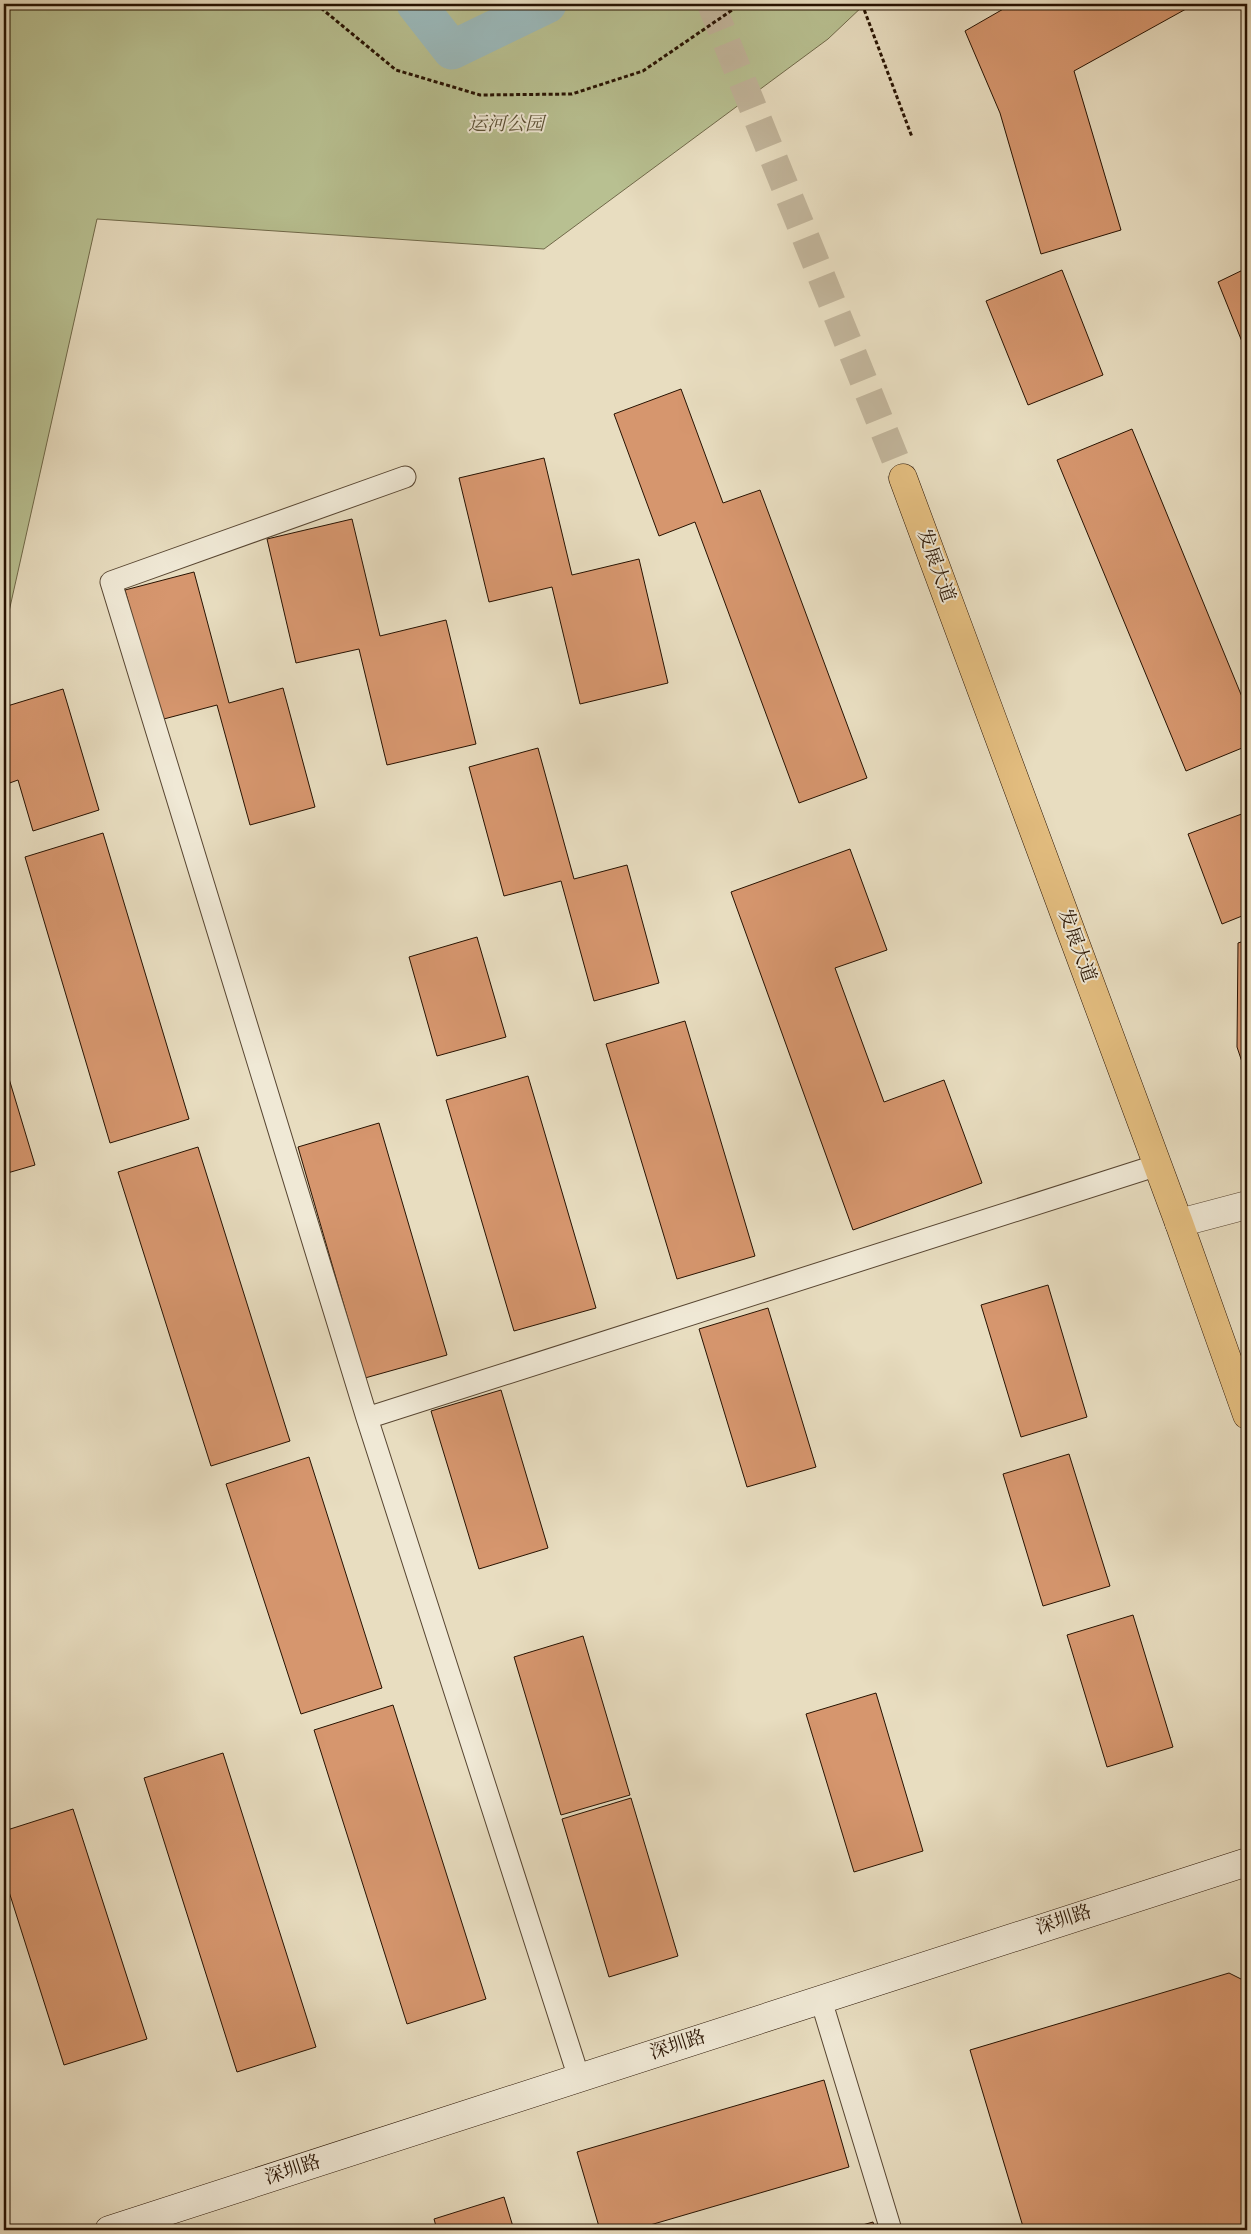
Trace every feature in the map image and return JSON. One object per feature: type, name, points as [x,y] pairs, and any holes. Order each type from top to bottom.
[{"type":"main road","name":"发展大道","points":[[903,478],[1158,1165],[1247,1415]]},
{"type":"street","points":[[1179,1223],[1247,1204]]},
{"type":"street","name":"深圳路","points":[[109,2230],[1247,1862]]},
{"type":"lane","points":[[405,477],[111,582],[366,1418],[579,2078]]},
{"type":"lane","points":[[366,1418],[1158,1165]]},
{"type":"lane","points":[[821,2000],[891,2230]]},
{"type":"path","points":[[316,4],[396,70],[480,95],[572,94],[643,71],[741,4]]},
{"type":"path","points":[[862,4],[912,137]]},
{"type":"green space","name":"运河公园","points":[[4,4],[865,4],[828,39],[544,249],[97,219],[8,616],[4,618]]},
{"type":"building","points":[[1012,4],[1195,4],[1074,71],[1121,230],[1041,254],[1000,113],[965,31]]},
{"type":"building","points":[[1247,268],[1247,354],[1218,282]]},
{"type":"building","points":[[1062,270],[1103,375],[1028,405],[986,301]]},
{"type":"building","points":[[681,389],[723,503],[760,490],[867,778],[799,803],[695,522],[659,536],[614,414]]},
{"type":"building","points":[[1132,429],[1247,709],[1247,746],[1186,771],[1057,460]]},
{"type":"building","points":[[544,458],[572,575],[639,559],[668,683],[580,704],[552,587],[489,602],[459,478]]},
{"type":"building","points":[[352,519],[380,636],[446,620],[476,744],[387,765],[359,649],[296,663],[267,539]]},
{"type":"building","points":[[194,572],[229,703],[283,688],[315,807],[250,825],[217,705],[160,720],[125,590]]},
{"type":"building","points":[[63,689],[99,810],[33,831],[18,780],[4,785],[4,707]]},
{"type":"building","points":[[538,748],[574,879],[627,865],[659,983],[594,1001],[561,881],[504,896],[469,767]]},
{"type":"building","points":[[1247,812],[1247,914],[1222,924],[1188,834]]},
{"type":"building","points":[[103,833],[189,1119],[110,1143],[25,857]]},
{"type":"building","points":[[850,849],[887,950],[835,968],[884,1102],[944,1080],[982,1183],[853,1230],[731,892]]},
{"type":"building","points":[[477,937],[506,1037],[437,1056],[409,957]]},
{"type":"building","points":[[1247,940],[1247,1077],[1237,1047],[1238,943]]},
{"type":"building","points":[[685,1021],[755,1256],[677,1279],[606,1044]]},
{"type":"building","points":[[4,1062],[35,1165],[4,1174]]},
{"type":"building","points":[[528,1076],[596,1308],[514,1331],[446,1100]]},
{"type":"building","points":[[379,1123],[447,1355],[365,1378],[298,1147]]},
{"type":"building","points":[[198,1147],[290,1441],[211,1466],[118,1172]]},
{"type":"building","points":[[1048,1285],[1087,1417],[1021,1437],[981,1305]]},
{"type":"building","points":[[768,1308],[816,1467],[747,1487],[699,1329]]},
{"type":"building","points":[[501,1390],[548,1548],[479,1569],[431,1411]]},
{"type":"building","points":[[1069,1454],[1110,1586],[1043,1606],[1003,1474]]},
{"type":"building","points":[[309,1457],[382,1688],[301,1714],[226,1484]]},
{"type":"building","points":[[1133,1615],[1173,1747],[1107,1767],[1067,1635]]},
{"type":"building","points":[[583,1636],[630,1795],[561,1815],[514,1657]]},
{"type":"building","points":[[876,1693],[923,1851],[854,1872],[806,1714]]},
{"type":"building","points":[[393,1705],[486,1999],[407,2024],[314,1730]]},
{"type":"building","points":[[223,1753],[316,2047],[237,2072],[144,1778]]},
{"type":"building","points":[[631,1798],[678,1956],[609,1977],[562,1819]]},
{"type":"building","points":[[73,1809],[147,2039],[64,2065],[4,1876],[4,1831]]},
{"type":"building","points":[[1229,1973],[1247,1982],[1247,2230],[1024,2230],[970,2050]]},
{"type":"building","points":[[824,2080],[849,2167],[633,2230],[600,2230],[577,2152]]},
{"type":"building","points":[[504,2197],[514,2230],[437,2230],[434,2219]]},
{"type":"building","points":[[873,2222],[875,2230],[845,2230]]},
{"type":"waterway","points":[[416,4],[452,50],[547,4]]},
{"type":"tunnel","points":[[711,4],[903,478]]}]
